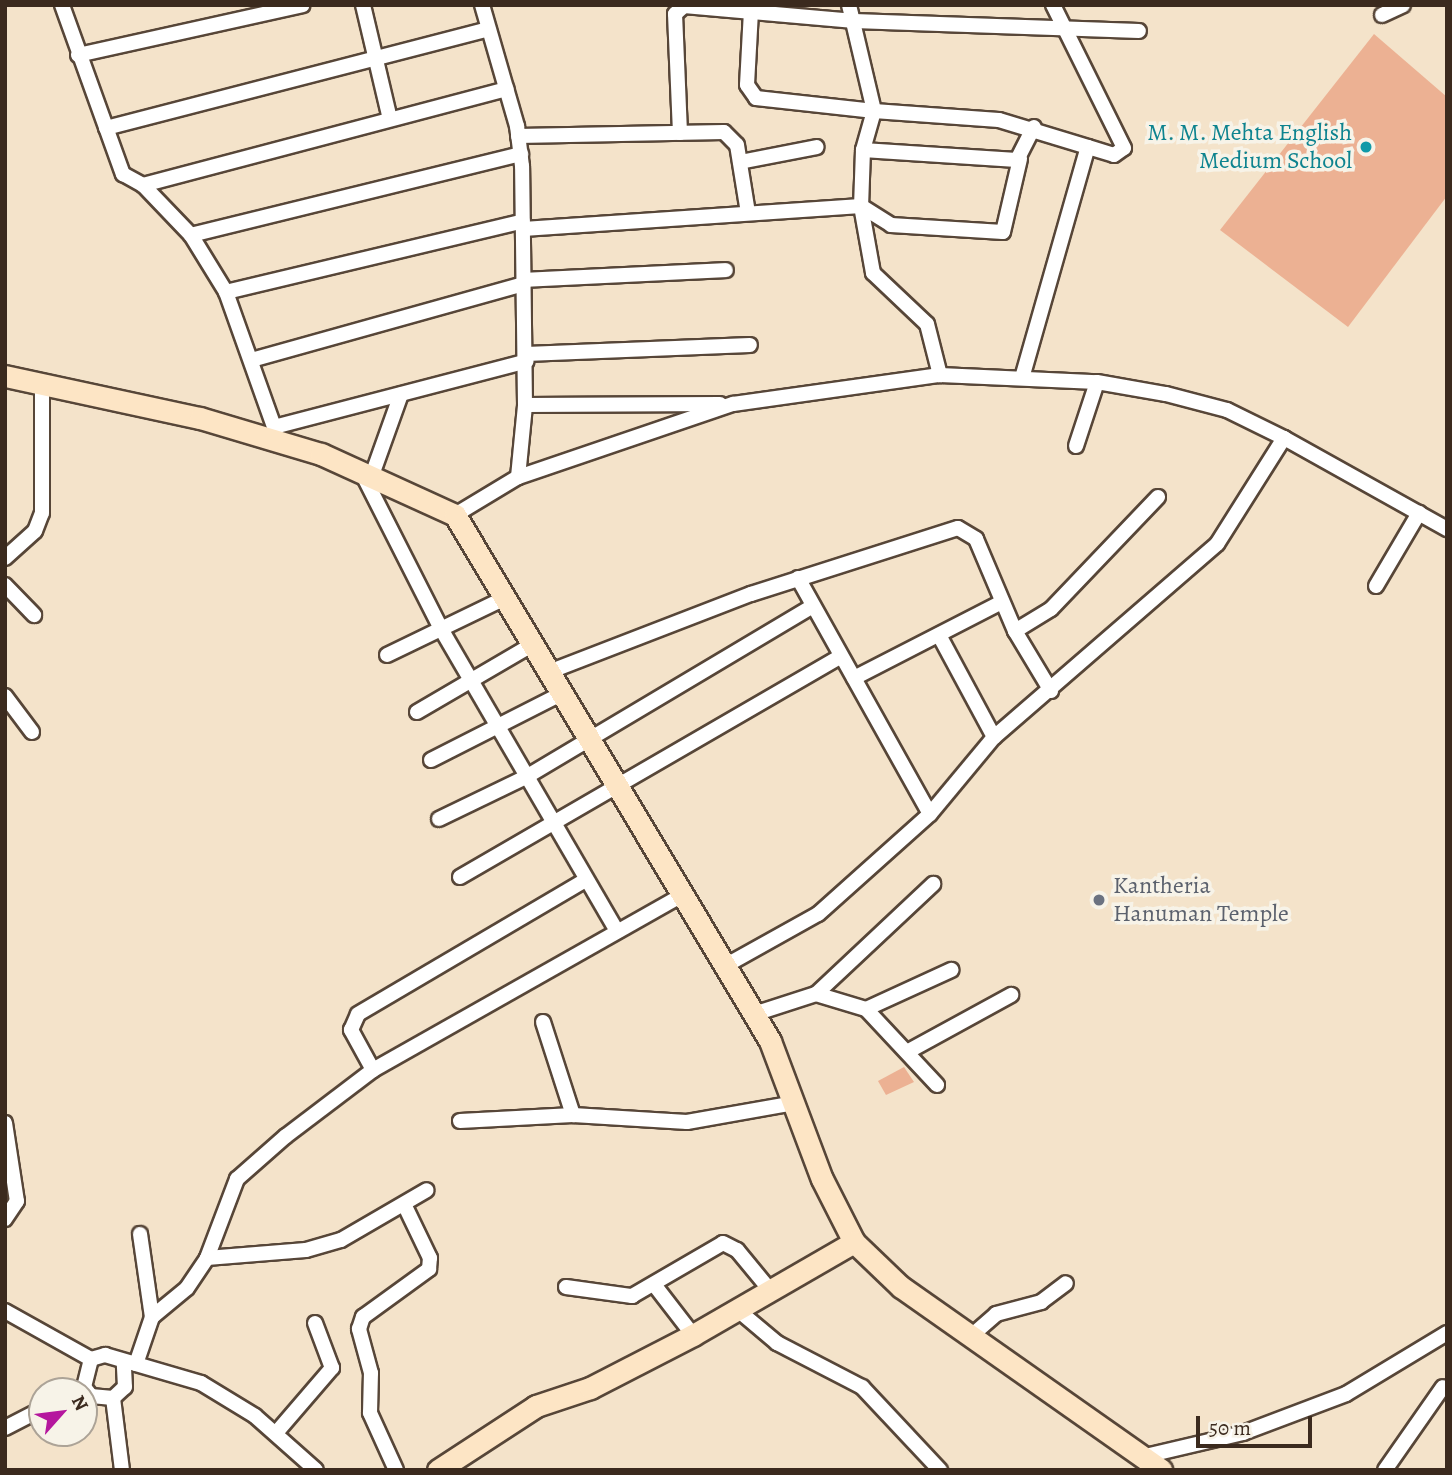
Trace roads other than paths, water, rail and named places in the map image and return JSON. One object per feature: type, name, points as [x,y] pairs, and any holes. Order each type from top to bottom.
[{"type":"main road","points":[[5,376],[275,434],[455,515],[586,742],[754,1014],[795,1103],[853,1242],[901,1287],[1161,1470]]},
{"type":"main road","points":[[447,1467],[536,1406],[590,1388],[693,1335],[739,1311],[853,1242]]},
{"type":"street","points":[[62,5],[123,174],[143,186],[191,235],[226,292],[255,359],[275,434],[526,357],[750,345]]},
{"type":"street","points":[[78,55],[303,5]]},
{"type":"street","points":[[363,5],[390,119]]},
{"type":"street","points":[[482,5],[508,89],[521,154],[526,357],[525,405],[518,477]]},
{"type":"street","points":[[849,5],[874,111],[863,150],[861,206],[873,273],[927,324],[940,375]]},
{"type":"street","points":[[751,11],[747,85],[756,98],[1034,127],[1114,155],[1124,148],[1053,5]]},
{"type":"street","points":[[1382,15],[1403,5]]},
{"type":"street","points":[[680,133],[676,14],[684,6],[854,20],[1139,31]]},
{"type":"street","points":[[106,128],[488,29]]},
{"type":"street","points":[[143,186],[508,89]]},
{"type":"street","points":[[226,292],[523,225],[861,206],[891,225],[1003,232],[1020,159],[1034,127]]},
{"type":"street","points":[[519,136],[724,132],[737,145],[748,213]]},
{"type":"street","points":[[740,162],[817,147]]},
{"type":"street","points":[[1022,378],[1088,147]]},
{"type":"street","points":[[863,150],[1020,159]]},
{"type":"street","points":[[191,235],[521,154]]},
{"type":"street","points":[[255,359],[524,282],[726,270]]},
{"type":"street","points":[[525,405],[733,404],[940,375],[1097,382],[1227,410],[1337,468],[1352,473],[1447,529]]},
{"type":"street","points":[[1076,446],[1097,382]]},
{"type":"street","points":[[5,558],[35,531],[42,513],[42,384]]},
{"type":"street","points":[[401,394],[367,475],[440,628],[584,881],[617,931]]},
{"type":"street","points":[[455,515],[518,477],[733,404]]},
{"type":"street","points":[[725,966],[818,914],[930,814],[994,737],[1051,691],[1217,544],[1284,438]]},
{"type":"street","points":[[1015,631],[1051,609],[1158,497]]},
{"type":"street","points":[[1376,586],[1419,513]]},
{"type":"street","points":[[546,673],[798,578],[958,528],[976,539],[1015,631],[1051,691]]},
{"type":"street","points":[[798,578],[930,814]]},
{"type":"street","points":[[5,585],[34,615]]},
{"type":"street","points":[[387,655],[503,599]]},
{"type":"street","points":[[854,678],[1002,602]]},
{"type":"street","points":[[439,819],[526,777],[813,606]]},
{"type":"street","points":[[939,635],[994,737]]},
{"type":"street","points":[[417,712],[530,646]]},
{"type":"street","points":[[460,877],[840,657]]},
{"type":"street","points":[[431,760],[559,695]]},
{"type":"street","points":[[5,696],[32,732]]},
{"type":"street","points":[[373,1070],[351,1030],[358,1014],[584,881]]},
{"type":"street","points":[[754,1014],[816,994],[933,884]]},
{"type":"street","points":[[98,1397],[113,1398],[125,1387],[130,1365],[152,1317],[187,1288],[207,1258],[237,1179],[373,1070],[681,895]]},
{"type":"street","points":[[866,1009],[951,971]]},
{"type":"street","points":[[816,994],[866,1009],[937,1085]]},
{"type":"street","points":[[907,1052],[1011,995]]},
{"type":"street","points":[[543,1022],[573,1115]]},
{"type":"street","points":[[460,1121],[573,1115],[687,1122],[795,1103]]},
{"type":"street","points":[[5,1123],[17,1201],[5,1219]]},
{"type":"street","points":[[207,1258],[306,1250],[405,1206],[427,1190]]},
{"type":"street","points":[[396,1470],[370,1412],[371,1373],[359,1329],[363,1317],[429,1269],[430,1258],[405,1206]]},
{"type":"street","points":[[140,1234],[152,1317]]},
{"type":"street","points":[[566,1287],[617,1297],[656,1287],[723,1243],[737,1250],[770,1290]]},
{"type":"street","points":[[970,1337],[996,1314],[1041,1302],[1066,1283]]},
{"type":"street","points":[[656,1287],[693,1335]]},
{"type":"street","points":[[5,1311],[91,1359],[105,1355],[130,1365],[201,1383],[276,1433],[316,1470]]},
{"type":"street","points":[[739,1311],[777,1343],[862,1387],[940,1470]]},
{"type":"street","points":[[276,1433],[332,1368],[315,1323]]},
{"type":"street","points":[[1142,1457],[1243,1433],[1346,1394],[1447,1333]]},
{"type":"street","points":[[84,1377],[91,1359]]},
{"type":"street","points":[[1385,1470],[1446,1385]]},
{"type":"street","points":[[113,1398],[122,1470]]},
{"type":"street","points":[[5,1428],[28,1416]]},
{"type":"place","name":"M. M. Mehta English Medium School","points":[[1366,147]]},
{"type":"place","name":"Kantheria Hanuman Temple","points":[[1099,900]]}]
